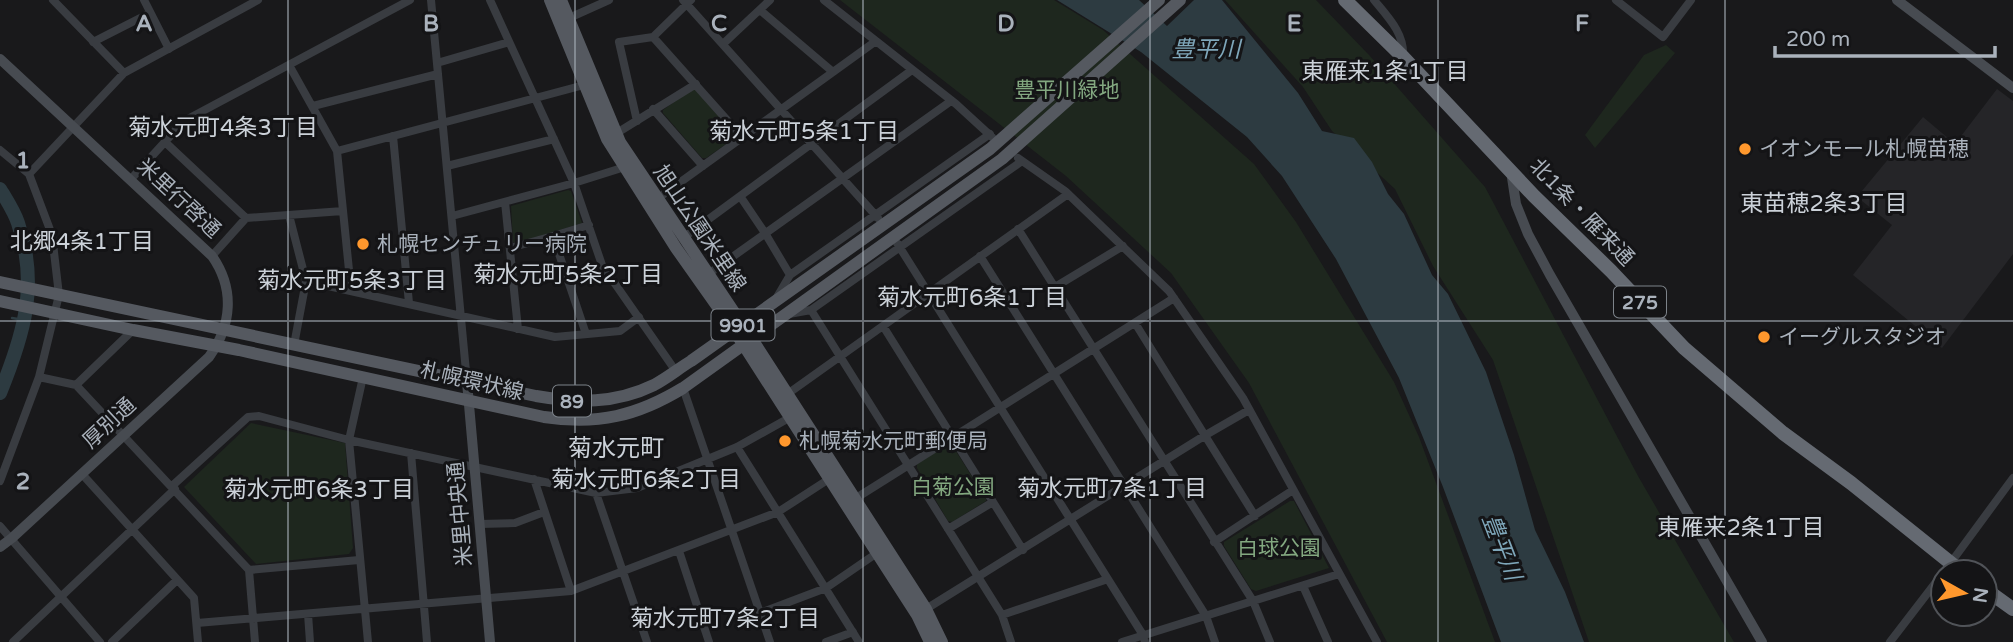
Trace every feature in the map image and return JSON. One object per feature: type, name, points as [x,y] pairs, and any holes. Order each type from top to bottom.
[{"type":"highway","name":"北1条・雁来通","points":[[1345,0],[1684,348],[1783,433],[1851,483],[1934,558]]},
{"type":"main road","name":"旭山公園米里線","points":[[550,0],[584,85],[611,136],[676,248],[738,327]]},
{"type":"main road","name":"旭山公園米里線","points":[[561,0],[611,136]]},
{"type":"main road","name":"札幌環状線","points":[[3,283],[567,401],[582,402],[627,395],[657,383],[990,149],[1159,0]]},
{"type":"main road","name":"札幌環状線","points":[[3,302],[544,417],[596,420],[641,410],[683,388],[1002,159],[1180,0]]},
{"type":"main road","name":"旭山公園米里線","points":[[629,165],[657,199],[738,327],[786,395],[877,553],[917,615],[930,642]]},
{"type":"main road","name":"旭山公園米里線","points":[[748,342],[789,418],[829,479],[850,502],[926,609],[942,642]]},
{"type":"street","points":[[53,0],[124,73]]},
{"type":"street","points":[[144,0],[169,49]]},
{"type":"street","points":[[29,174],[124,73],[258,0]]},
{"type":"street","points":[[131,179],[184,121],[410,0]]},
{"type":"street","points":[[431,0],[467,382]]},
{"type":"street","points":[[490,0],[574,183],[602,265],[675,370]]},
{"type":"street","points":[[569,18],[609,0]]},
{"type":"street","points":[[723,44],[770,0]]},
{"type":"street","points":[[776,299],[790,275],[991,135],[824,0]]},
{"type":"street","points":[[1374,0],[1397,29],[1404,46],[1403,57]]},
{"type":"street","points":[[1616,0],[1663,37],[1691,0]]},
{"type":"street","points":[[1897,0],[2013,88]]},
{"type":"street","points":[[637,121],[619,42],[653,37],[687,1],[877,216]]},
{"type":"street","points":[[760,10],[833,72]]},
{"type":"street","points":[[93,42],[150,13]]},
{"type":"street","points":[[653,37],[743,138]]},
{"type":"street","points":[[437,63],[509,41]]},
{"type":"street","points":[[657,199],[876,41]]},
{"type":"street","name":"米里行啓通","points":[[0,59],[212,256],[222,272],[228,291],[229,310],[224,329]]},
{"type":"street","points":[[289,65],[337,151],[351,290]]},
{"type":"street","points":[[683,238],[912,70]]},
{"type":"street","points":[[313,106],[438,74]]},
{"type":"street","points":[[611,136],[696,84]]},
{"type":"street","points":[[337,151],[584,85]]},
{"type":"street","points":[[707,275],[951,101]]},
{"type":"street","points":[[653,109],[704,166]]},
{"type":"street","points":[[393,136],[409,303]]},
{"type":"street","points":[[447,166],[554,139]]},
{"type":"street","points":[[165,142],[246,218]]},
{"type":"street","points":[[0,150],[29,174],[51,235],[59,295],[39,377],[0,481]]},
{"type":"street","points":[[782,316],[811,310],[1020,159],[1068,194],[1174,298],[1249,410],[1377,642]]},
{"type":"street","points":[[452,216],[629,165]]},
{"type":"street","points":[[1510,169],[1516,204],[1550,275],[1762,642]]},
{"type":"street","points":[[786,395],[1068,194]]},
{"type":"street","points":[[740,196],[790,275]]},
{"type":"street","points":[[505,202],[518,329]]},
{"type":"street","points":[[212,256],[246,218],[343,211]]},
{"type":"street","points":[[289,215],[306,281],[294,345]]},
{"type":"street","points":[[510,248],[589,225]]},
{"type":"street","points":[[1018,229],[1253,601],[1270,642]]},
{"type":"street","points":[[553,236],[586,334]]},
{"type":"street","points":[[898,245],[1144,639]]},
{"type":"street","points":[[1055,286],[1123,246]]},
{"type":"street","points":[[980,256],[1206,616],[1215,642]]},
{"type":"street","points":[[306,281],[555,337],[620,331],[639,317]]},
{"type":"street","points":[[850,502],[1174,298]]},
{"type":"street","points":[[811,310],[1002,615],[1011,642]]},
{"type":"street","points":[[1135,323],[1255,516]]},
{"type":"street","points":[[883,326],[1023,550]]},
{"type":"street","name":"厚別通","points":[[0,547],[209,357],[224,329]]},
{"type":"street","points":[[76,385],[134,330]]},
{"type":"street","points":[[39,377],[76,385],[249,570],[256,642]]},
{"type":"street","points":[[363,377],[349,440],[368,642]]},
{"type":"street","name":"米里中央通","points":[[467,382],[490,642]]},
{"type":"street","points":[[683,388],[769,642]]},
{"type":"street","points":[[926,609],[1249,410]]},
{"type":"street","points":[[13,642],[134,530],[173,488],[247,417],[259,416],[349,440],[596,493],[637,488],[707,461],[789,418]]},
{"type":"street","points":[[737,446],[859,642]]},
{"type":"street","points":[[411,453],[427,642]]},
{"type":"street","points":[[82,474],[194,598],[198,642]]},
{"type":"street","points":[[1954,558],[2013,478]]},
{"type":"street","points":[[534,479],[571,591]]},
{"type":"street","points":[[197,623],[571,591],[778,512],[829,479]]},
{"type":"street","points":[[1214,542],[1293,491]]},
{"type":"street","points":[[596,493],[647,642]]},
{"type":"street","points":[[948,529],[993,502]]},
{"type":"street","points":[[480,524],[515,523],[544,512]]},
{"type":"street","points":[[0,526],[100,642]]},
{"type":"street","name":"厚別通","points":[[0,555],[12,538]]},
{"type":"street","points":[[679,551],[709,642]]},
{"type":"street","points":[[760,613],[826,588],[877,553]]},
{"type":"street","points":[[249,570],[359,560]]},
{"type":"street","points":[[1122,642],[1144,639],[1206,616],[1339,574]]},
{"type":"street","points":[[1002,615],[1108,579]]},
{"type":"street","points":[[112,642],[177,580]]},
{"type":"street","points":[[1303,586],[1328,642]]},
{"type":"street","points":[[1890,642],[1929,591]]},
{"type":"street","points":[[308,614],[310,642]]},
{"type":"street","points":[[826,642],[853,632]]},
{"type":"shaded area","points":[[1997,89],[2013,101],[2013,254],[1942,348],[1853,275],[1892,225],[1857,197],[1923,117],[1955,144]]},
{"type":"green space","name":"豊平川緑地","points":[[840,0],[1054,0],[1103,30],[1254,164],[1296,222],[1394,382],[1419,437],[1495,642],[1387,642],[1249,383],[1171,273],[1066,176]]},
{"type":"green space","points":[[1225,0],[1316,0],[1369,55],[1485,187],[1638,476],[1734,642],[1589,642],[1493,360],[1433,266],[1395,189],[1332,131],[1303,87]]},
{"type":"green space","points":[[1666,45],[1675,53],[1595,148],[1585,135],[1644,55]]},
{"type":"green space","points":[[691,90],[696,90],[736,134],[735,138],[706,158],[702,158],[663,113],[663,110]]},
{"type":"green space","points":[[571,191],[582,223],[516,244],[513,242],[511,206]]},
{"type":"green space","points":[[251,423],[345,443],[353,548],[349,554],[256,564],[184,487]]},
{"type":"green space","name":"白菊公園","points":[[949,444],[986,499],[952,522],[948,521],[917,468],[917,464]]},
{"type":"green space","name":"白球公園","points":[[1294,501],[1329,568],[1256,591],[1251,589],[1224,542]]},
{"type":"water","name":"豊平川","points":[[1057,0],[1139,0],[1167,26],[1194,0],[1222,0],[1298,93],[1322,131],[1354,138],[1372,162],[1388,194],[1404,214],[1432,275],[1448,294],[1486,372],[1514,455],[1535,530],[1565,592],[1584,642],[1501,642],[1399,378],[1336,259],[1282,176],[1247,137],[1141,52]]},
{"type":"waterway","points":[[0,189],[18,223],[24,246],[28,288],[22,330],[0,393]]},
{"type":"waterway","points":[[12,318],[24,320]]},
{"type":"place","name":"イオンモール札幌苗穂","points":[[1745,149]]},
{"type":"place","name":"札幌センチュリー病院","points":[[363,244]]},
{"type":"place","name":"イーグルスタジオ","points":[[1764,337]]},
{"type":"place","name":"札幌菊水元町郵便局","points":[[785,441]]},
{"type":"district","name":"東雁来1条1丁目","points":[[1385,71]]},
{"type":"district","name":"菊水元町4条3丁目","points":[[223,127]]},
{"type":"district","name":"菊水元町5条1丁目","points":[[804,131]]},
{"type":"district","name":"東苗穂2条3丁目","points":[[1824,203]]},
{"type":"district","name":"北郷4条1丁目","points":[[82,241]]},
{"type":"district","name":"菊水元町5条2丁目","points":[[568,274]]},
{"type":"district","name":"菊水元町5条3丁目","points":[[352,280]]},
{"type":"district","name":"菊水元町6条1丁目","points":[[972,297]]},
{"type":"district","name":"菊水元町","points":[[616,448]]},
{"type":"district","name":"菊水元町6条2丁目","points":[[646,479]]},
{"type":"district","name":"菊水元町7条1丁目","points":[[1112,488]]},
{"type":"district","name":"菊水元町6条3丁目","points":[[319,489]]},
{"type":"district","name":"東雁来2条1丁目","points":[[1741,527]]},
{"type":"district","name":"菊水元町7条2丁目","points":[[725,618]]}]
